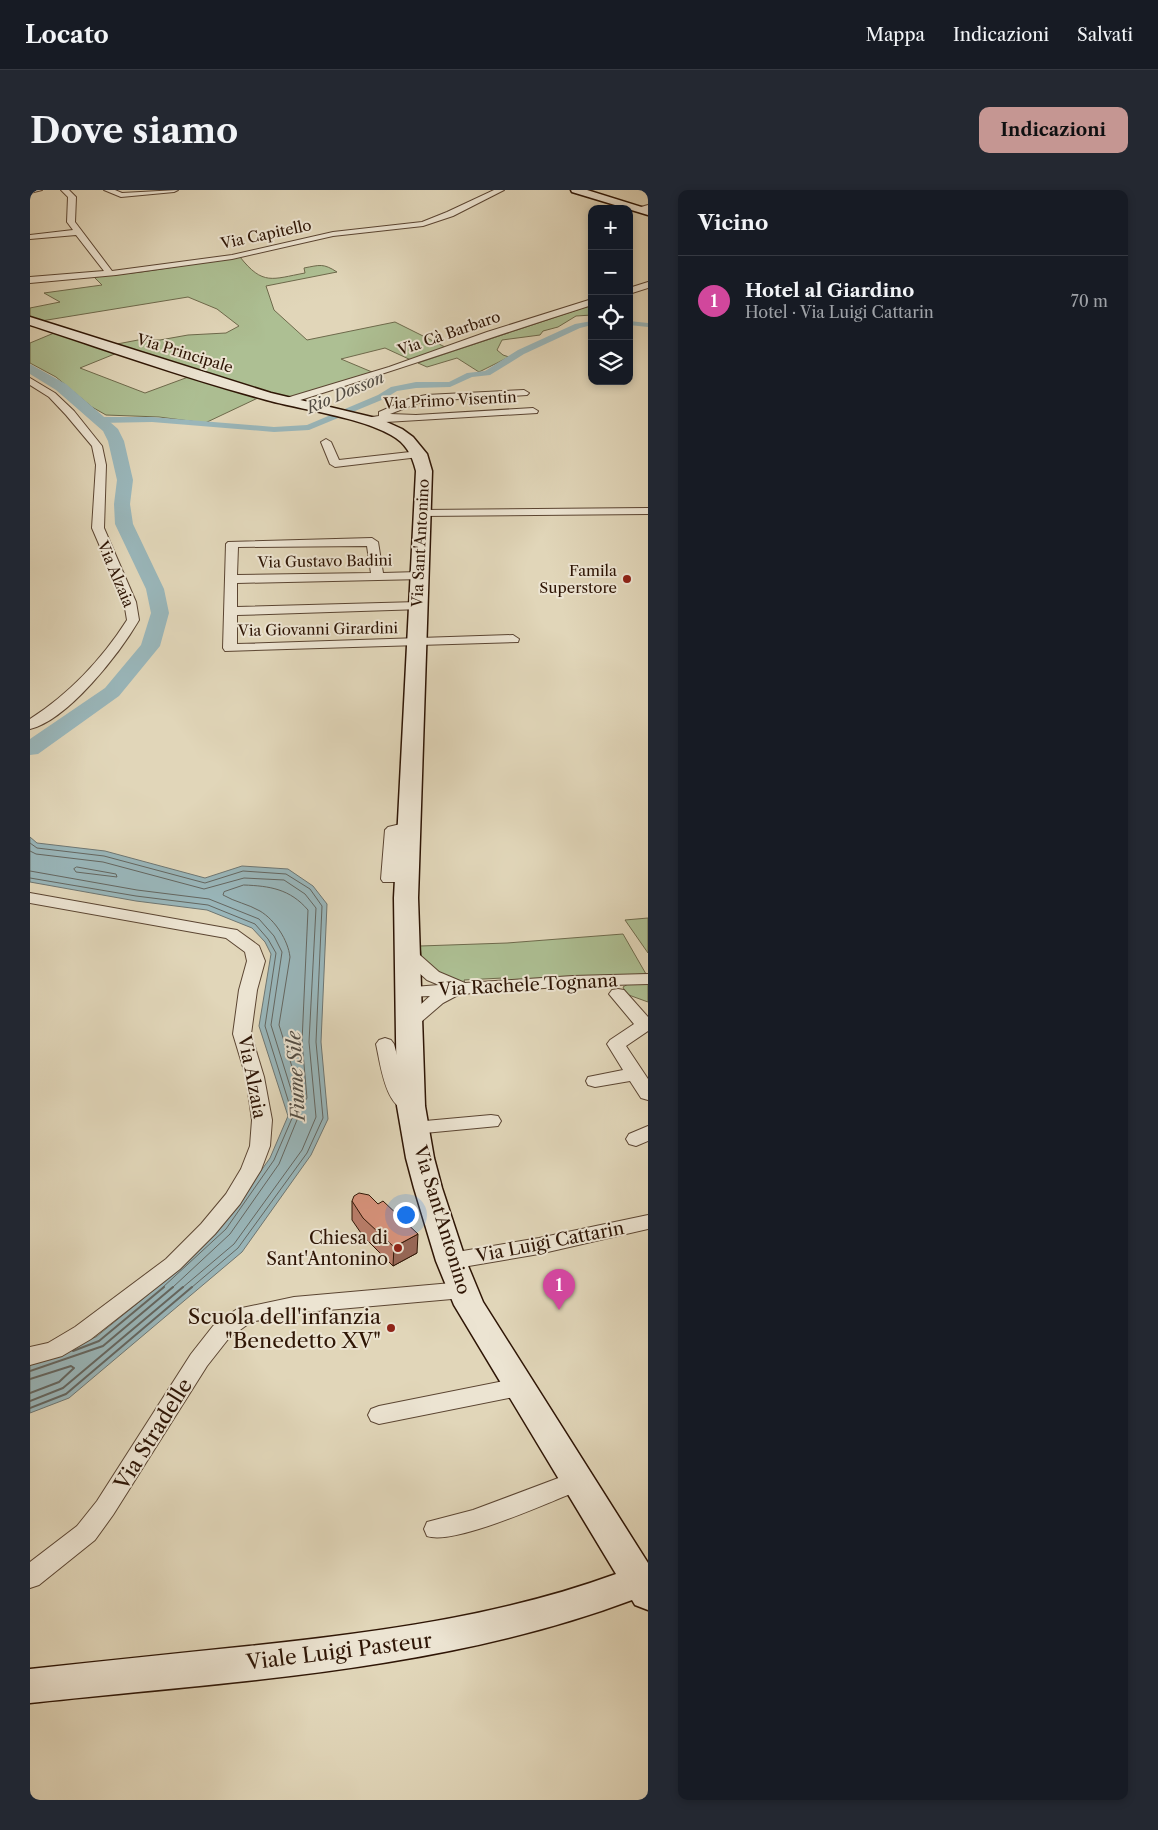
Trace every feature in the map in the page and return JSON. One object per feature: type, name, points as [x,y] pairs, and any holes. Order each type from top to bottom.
[{"type":"main road","points":[[576,190],[645,209]]},
{"type":"main road","name":"Via Principale","points":[[30,321],[287,401],[332,411]]},
{"type":"main road","name":"Via Sant'Antonino","points":[[332,411],[369,420],[403,436],[414,446],[419,454],[424,471],[415,643],[406,952],[412,1117],[428,1188],[457,1276],[485,1334],[644,1587]]},
{"type":"main road","name":"Viale Luigi Pasteur","points":[[30,1686],[322,1655],[407,1644],[500,1626],[582,1602],[644,1587]]},
{"type":"street","points":[[30,191],[38,190]]},
{"type":"street","points":[[56,190],[65,190],[72,197],[71,222],[108,272],[107,274]]},
{"type":"street","points":[[108,190],[112,194],[120,195],[174,190]]},
{"type":"street","name":"Via Capitello","points":[[30,280],[107,274],[232,257],[333,234],[429,223],[500,190]]},
{"type":"street","points":[[30,237],[78,232]]},
{"type":"street","points":[[633,290],[648,285]]},
{"type":"street","name":"Via Cà Barbaro","points":[[287,401],[392,369],[490,334],[588,303]]},
{"type":"street","name":"Via Alzaia","points":[[30,381],[52,395],[70,413],[97,446],[101,464],[98,528],[133,611],[133,620],[122,638],[78,690],[54,710],[30,725]]},
{"type":"street","points":[[369,420],[415,400],[426,398],[524,393]]},
{"type":"street","name":"Via Primo Visentin","points":[[369,420],[395,417],[416,418],[532,411]]},
{"type":"street","points":[[326,442],[335,464],[419,454]]},
{"type":"street","points":[[422,513],[648,511]]},
{"type":"street","name":"Via Giovanni Girardini","points":[[378,577],[372,542],[232,544],[230,648],[415,643]]},
{"type":"street","name":"Via Gustavo Badini","points":[[231,579],[419,576]]},
{"type":"street","points":[[231,611],[418,606]]},
{"type":"street","points":[[415,643],[513,639]]},
{"type":"street","points":[[389,879],[393,830],[409,827]]},
{"type":"street","name":"Via Alzaia","points":[[30,898],[231,934],[253,950],[256,961],[248,990],[242,1034],[256,1077],[262,1120],[260,1146],[251,1170],[233,1199],[190,1249],[83,1333],[54,1350],[30,1356]]},
{"type":"street","points":[[406,952],[433,976],[460,988]]},
{"type":"street","name":"Via Rachele Tognana","points":[[407,992],[573,981],[648,979]]},
{"type":"street","points":[[408,1024],[437,999],[460,988]]},
{"type":"street","points":[[618,994],[645,1025],[616,1044],[648,1094]]},
{"type":"street","name":"Via Sant'Antonino","points":[[385,1044],[398,1096],[412,1117],[491,1120]]},
{"type":"street","points":[[594,1081],[635,1074]]},
{"type":"street","name":"Via Luigi Cattarin","points":[[457,1276],[539,1246],[648,1222]]},
{"type":"street","name":"Via Stradelle","points":[[30,1578],[86,1533],[105,1508],[199,1360],[221,1332],[245,1315],[457,1276]]},
{"type":"street","points":[[379,1415],[519,1387]]},
{"type":"street","points":[[436,1529],[475,1520],[577,1481]]},
{"type":"green space","points":[[240,257],[255,273],[269,278],[305,273],[304,268],[318,266],[325,266],[337,272],[266,286],[274,310],[307,340],[395,322],[447,348],[411,360],[385,348],[341,359],[372,372],[288,398],[112,345],[138,340],[160,340],[188,335],[226,333],[239,326],[217,309],[188,297],[41,321],[30,319],[30,308],[60,302],[44,293],[102,285],[94,277]]},
{"type":"green space","points":[[588,306],[588,315],[576,316],[558,327],[543,331],[540,335],[502,340],[497,350],[509,357],[479,372],[457,358],[427,367],[418,363]]},
{"type":"green space","points":[[54,333],[117,353],[80,368],[145,393],[191,376],[260,397],[205,423],[159,417],[106,415],[92,407],[56,377],[30,363],[30,343]]},
{"type":"green space","points":[[648,918],[648,953],[625,920]]},
{"type":"green space","points":[[623,934],[646,974],[504,981],[503,978],[464,980],[465,983],[444,978],[422,961],[420,946],[507,943]]},
{"type":"green space","points":[[628,984],[648,984],[648,1002],[626,994],[623,987]]},
{"type":"water","points":[[30,837],[37,843],[105,851],[205,878],[242,866],[288,869],[313,886],[327,904],[321,1042],[328,1119],[311,1155],[242,1252],[69,1398],[30,1413],[30,1361],[96,1337],[144,1298],[222,1226],[270,1158],[288,1116],[259,1026],[271,954],[265,942],[252,928],[207,910],[136,901],[30,882]]},
{"type":"building","points":[[359,1193],[369,1195],[378,1204],[383,1201],[418,1234],[394,1247],[363,1218],[352,1201],[354,1196]]},
{"type":"waterway","name":"Rio Dosson","points":[[633,323],[648,325]]},
{"type":"waterway","name":"Rio Dosson","points":[[99,420],[152,420],[274,430],[309,427],[381,397],[394,389],[416,385],[450,384],[470,375],[487,373],[521,352],[578,326],[588,324]]},
{"type":"waterway","name":"Fiume Sile","points":[[30,368],[61,387],[110,429],[116,441],[125,480],[122,504],[124,524],[155,589],[160,613],[150,646],[112,692],[30,749]]},
{"type":"place","name":"Famila Superstore","points":[[627,579]]},
{"type":"place","name":"Chiesa di Sant'Antonino","points":[[398,1248]]},
{"type":"place","name":"Hotel al Giardino","points":[[559,1310]]},
{"type":"place","name":"Scuola dell'infanzia \"Benedetto XV\"","points":[[391,1328]]}]
